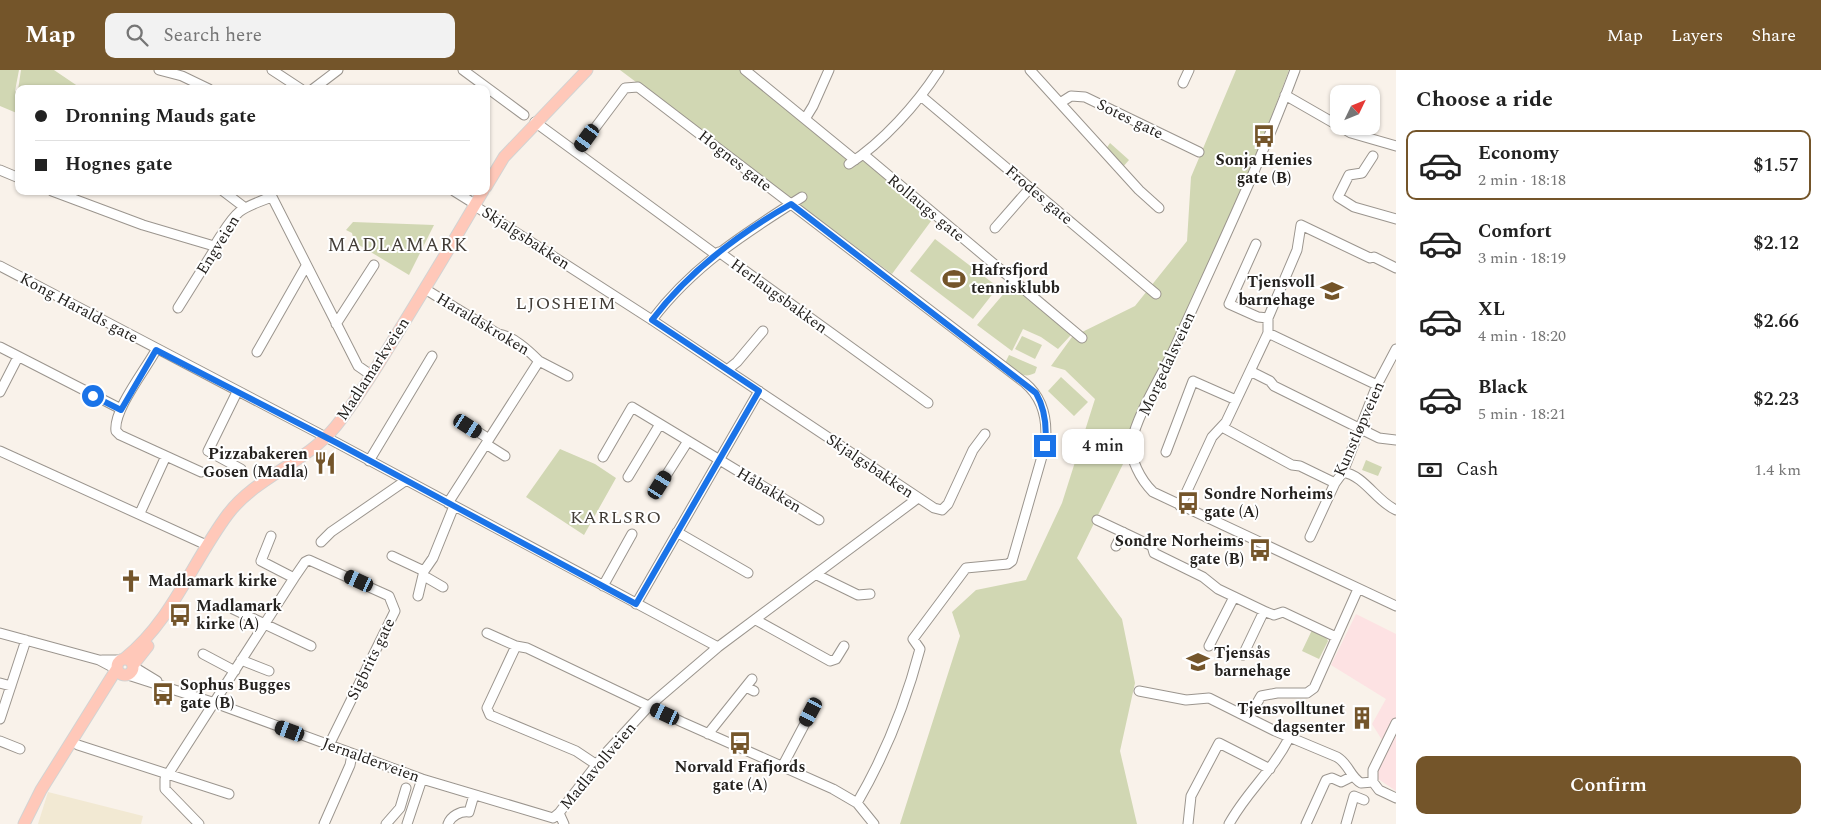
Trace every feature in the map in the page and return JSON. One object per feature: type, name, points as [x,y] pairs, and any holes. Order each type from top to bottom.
[{"type":"main road","points":[[490,180],[504,157],[535,122],[587,70]]},
{"type":"main road","name":"Madlamarkveien","points":[[24,824],[41,790],[94,705],[172,616],[206,541],[229,513],[253,489],[309,453],[325,437],[371,375],[425,289],[472,204],[480,195]]},
{"type":"street","points":[[159,70],[182,76],[201,85]]},
{"type":"street","points":[[272,70],[295,85]]},
{"type":"street","points":[[318,85],[338,70]]},
{"type":"street","points":[[463,70],[483,85]]},
{"type":"street","name":"Rollaugs gate","points":[[745,70],[804,119],[1082,338]]},
{"type":"street","points":[[804,119],[813,106],[829,70]]},
{"type":"street","points":[[856,159],[921,96],[939,70]]},
{"type":"street","name":"Sotes gate","points":[[1030,70],[1139,190],[1159,208]]},
{"type":"street","points":[[1183,83],[1189,70]]},
{"type":"street","name":"Morgedalsveien","points":[[1294,70],[1256,168],[1171,357],[1134,431],[1132,443],[1137,470],[1153,492],[1396,606]]},
{"type":"street","name":"Hognes gate","points":[[577,152],[624,88],[638,87],[1025,383],[1036,393],[1042,404],[1046,434],[1045,446],[1012,561],[1008,564],[966,568],[913,639],[920,649],[910,685],[868,784],[857,803]]},
{"type":"street","points":[[490,90],[524,115]]},
{"type":"street","name":"Frodes gate","points":[[921,96],[1156,294]]},
{"type":"street","name":"Sotes gate","points":[[1060,103],[1071,96],[1085,97],[1199,152]]},
{"type":"street","points":[[1285,96],[1330,121]]},
{"type":"street","name":"Herlaugsbakken","points":[[535,122],[928,403]]},
{"type":"street","points":[[1357,135],[1396,146]]},
{"type":"street","points":[[1373,156],[1362,173],[1349,175],[1338,197],[1354,207],[1396,219]]},
{"type":"street","points":[[0,170],[15,176]]},
{"type":"street","points":[[995,228],[1030,188]]},
{"type":"street","points":[[63,195],[135,222],[214,246]]},
{"type":"street","points":[[228,195],[244,207]]},
{"type":"street","name":"Engveien","points":[[178,308],[208,261],[214,246],[231,218],[244,207],[268,195]]},
{"type":"street","points":[[270,195],[358,366],[371,375]]},
{"type":"street","name":"Skjalgsbakken","points":[[460,195],[937,509],[942,510],[946,506],[974,450],[985,434]]},
{"type":"street","points":[[652,320],[690,276],[717,253],[802,197]]},
{"type":"street","points":[[1180,506],[1212,437],[1222,427],[1268,333],[1268,318],[1297,250],[1300,225],[1370,258],[1374,257],[1396,268]]},
{"type":"street","points":[[1256,244],[1229,304],[1258,317],[1268,318]]},
{"type":"street","points":[[336,324],[374,265]]},
{"type":"street","name":"Kong Haralds gate","points":[[0,266],[718,647]]},
{"type":"street","points":[[257,352],[306,266]]},
{"type":"street","name":"Haraldskroken","points":[[425,289],[498,334],[504,335],[529,351],[539,360],[568,376]]},
{"type":"street","points":[[727,370],[737,362],[762,331]]},
{"type":"street","points":[[1268,333],[1377,385]]},
{"type":"street","points":[[0,347],[121,410]]},
{"type":"street","name":"Kunstløpveien","points":[[1310,537],[1335,483],[1343,472],[1377,385],[1392,365],[1396,349]]},
{"type":"street","points":[[156,350],[121,410],[116,425],[118,433],[201,472]]},
{"type":"street","points":[[369,461],[432,356]]},
{"type":"street","points":[[0,392],[18,357]]},
{"type":"street","name":"Haraldskroken","points":[[451,504],[539,360]]},
{"type":"street","points":[[1250,371],[1270,381],[1274,386],[1379,438],[1396,440]]},
{"type":"street","name":"Morgedalsveien","points":[[1166,452],[1194,382],[1236,400]]},
{"type":"street","name":"Håbakken","points":[[636,604],[759,391]]},
{"type":"street","points":[[237,392],[208,451],[241,469]]},
{"type":"street","name":"Håbakken","points":[[603,457],[632,407],[819,520]]},
{"type":"street","points":[[628,477],[660,424]]},
{"type":"street","points":[[468,426],[505,456]]},
{"type":"street","points":[[1222,427],[1292,465],[1300,466],[1335,483]]},
{"type":"street","points":[[660,485],[688,441]]},
{"type":"street","points":[[0,450],[206,541]]},
{"type":"street","points":[[140,513],[166,456]]},
{"type":"street","points":[[1343,472],[1361,481],[1389,507],[1396,510]]},
{"type":"street","points":[[321,542],[331,532],[405,481]]},
{"type":"street","name":"Madlavollveien","points":[[556,818],[596,765],[648,706],[718,647],[918,498]]},
{"type":"street","points":[[418,596],[424,573],[433,558],[451,504]]},
{"type":"street","points":[[1097,520],[1152,546],[1154,553],[1203,577],[1212,586],[1234,597],[1264,611],[1274,614],[1283,612],[1336,637]]},
{"type":"street","points":[[677,532],[748,573]]},
{"type":"street","points":[[1116,546],[1123,532]]},
{"type":"street","points":[[603,586],[632,534]]},
{"type":"street","points":[[199,824],[165,789],[163,784],[166,776],[215,703],[294,578],[260,560],[272,536]]},
{"type":"street","points":[[392,556],[424,573],[443,587]]},
{"type":"street","name":"Sigbrits gate","points":[[294,578],[305,562],[312,560],[389,596],[395,611],[329,745]]},
{"type":"street","points":[[817,574],[858,594],[870,594]]},
{"type":"street","points":[[1249,717],[1260,696],[1277,693],[1306,693],[1314,688],[1358,589]]},
{"type":"street","points":[[1209,646],[1234,597]]},
{"type":"street","points":[[233,609],[311,646]]},
{"type":"street","points":[[1243,655],[1264,611]]},
{"type":"street","points":[[756,620],[830,661],[836,659],[844,646]]},
{"type":"street","name":"Jernalderveien","points":[[0,633],[125,668],[164,685],[352,755],[422,779],[556,818]]},
{"type":"street","points":[[487,633],[516,646],[527,648],[857,803],[874,824]]},
{"type":"street","points":[[0,719],[26,640]]},
{"type":"street","points":[[516,646],[487,708],[490,716],[576,750],[596,765]]},
{"type":"street","points":[[203,654],[235,671]]},
{"type":"street","points":[[242,660],[268,671]]},
{"type":"street","points":[[708,734],[752,679]]},
{"type":"street","points":[[0,683],[11,686]]},
{"type":"street","points":[[746,686],[754,691]]},
{"type":"street","points":[[1139,691],[1186,700],[1209,698],[1290,738],[1337,757],[1345,762],[1353,776],[1361,783],[1373,782]]},
{"type":"street","points":[[782,767],[811,712]]},
{"type":"street","points":[[1396,723],[1373,770],[1373,782],[1380,790],[1396,798]]},
{"type":"street","points":[[1229,824],[1241,801],[1270,769],[1290,738]]},
{"type":"street","points":[[0,741],[20,748]]},
{"type":"street","points":[[1188,824],[1192,796],[1219,743],[1270,769]]},
{"type":"street","points":[[78,745],[166,776],[229,794]]},
{"type":"street","points":[[324,824],[350,765],[352,755]]},
{"type":"street","points":[[1306,824],[1326,780],[1332,778],[1341,782],[1353,776]]},
{"type":"street","points":[[407,824],[422,779]]},
{"type":"street","points":[[386,824],[400,808],[406,788]]},
{"type":"street","points":[[448,824],[454,816],[464,811],[469,812],[474,795]]},
{"type":"street","points":[[1347,824],[1354,796],[1364,800]]},
{"type":"street","points":[[556,818],[564,824]]},
{"type":"shaded area","points":[[1356,614],[1396,634],[1396,791],[1368,772],[1384,743],[1372,724],[1386,699],[1331,665]]},
{"type":"shaded area","points":[[48,792],[143,816],[141,824],[38,824]]},
{"type":"green space","points":[[0,70],[19,70],[15,85],[15,112],[0,106]]},
{"type":"green space","points":[[21,70],[54,70],[76,85],[19,85]]},
{"type":"green space","points":[[620,70],[740,70],[845,157],[866,162],[934,217],[892,274]]},
{"type":"green space","points":[[1236,70],[1289,70],[1246,185],[1128,439],[1123,464],[1077,558],[1122,619],[1135,683],[1120,751],[1137,824],[900,824],[960,636],[952,612],[976,590],[1026,580],[1062,503],[1095,399],[1065,370],[1051,366],[1072,337],[1135,306],[1187,241],[1191,177]]},
{"type":"green space","points":[[1110,143],[1129,160],[1122,168],[1106,149]]},
{"type":"green space","points":[[353,222],[434,225],[409,275],[354,242],[352,233],[346,230]]},
{"type":"green space","name":"Hafrsfjord tennisklubb","points":[[935,239],[998,287],[973,319],[910,271]]},
{"type":"green space","points":[[1012,284],[1071,335],[1058,349],[1041,337],[1023,329],[1012,351],[977,325]]},
{"type":"green space","points":[[1022,336],[1042,345],[1035,359],[1015,349]]},
{"type":"green space","points":[[1009,355],[1037,367],[1035,373],[1022,375],[1015,371],[1005,363]]},
{"type":"green space","points":[[1061,377],[1088,402],[1074,416],[1048,391]]},
{"type":"green space","points":[[560,449],[595,464],[616,478],[584,535],[526,497]]},
{"type":"green space","points":[[1366,460],[1382,467],[1378,476],[1362,470]]},
{"type":"green space","points":[[1312,630],[1326,637],[1328,641],[1319,659],[1302,651]]},
{"type":"place","name":"Sonja Henies gate (B)","points":[[1264,136]]},
{"type":"place","name":"Hafrsfjord tennisklubb","points":[[954,279]]},
{"type":"place","name":"Tjensvoll barnehage","points":[[1332,291]]},
{"type":"place","name":"Pizzabakeren Gosen (Madla)","points":[[325,463]]},
{"type":"place","name":"Sondre Norheims gate (A)","points":[[1188,503]]},
{"type":"place","name":"Sondre Norheims gate (B)","points":[[1260,550]]},
{"type":"place","name":"Madlamark kirke","points":[[131,581]]},
{"type":"place","name":"Madlamark kirke (A)","points":[[180,615]]},
{"type":"place","name":"Tjensås barnehage","points":[[1198,662]]},
{"type":"place","name":"Sophus Bugges gate (B)","points":[[163,694]]},
{"type":"place","name":"Tjensvolltunet dagsenter","points":[[1362,718]]},
{"type":"place","name":"Norvald Frafjords gate (A)","points":[[740,743]]},
{"type":"district","name":"MADLAMARK","points":[[398,245]]},
{"type":"district","name":"LJOSHEIM","points":[[566,303]]},
{"type":"district","name":"KARLSRO","points":[[616,517]]},
{"type":"route","points":[[93,396],[121,410],[156,350],[337,443],[636,604],[759,391],[652,320],[671,295],[690,276],[719,252],[774,213],[791,204],[1036,393],[1042,404],[1046,434],[1045,446]]}]
